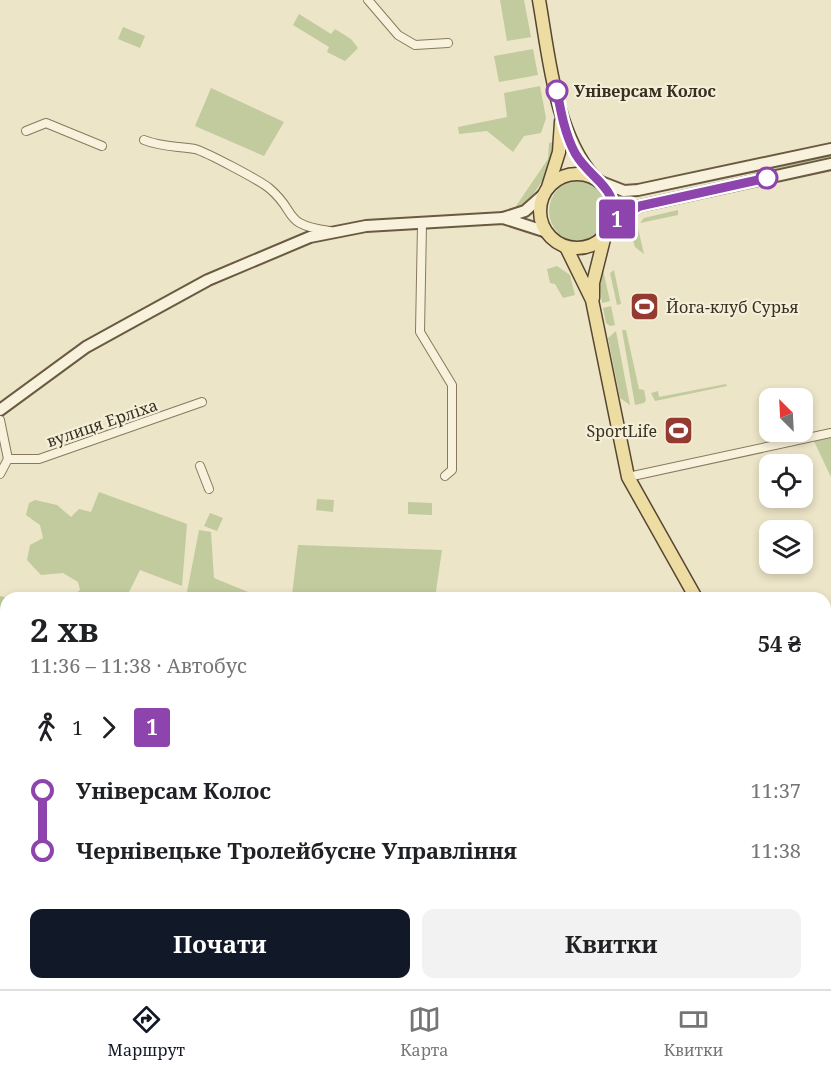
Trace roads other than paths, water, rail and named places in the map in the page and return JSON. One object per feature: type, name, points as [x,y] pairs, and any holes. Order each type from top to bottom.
[{"type":"main road","points":[[539,0],[561,118],[575,153],[612,199],[612,223],[605,236],[593,283],[592,300]]},
{"type":"main road","points":[[561,118],[559,152],[545,191],[540,218],[547,232],[566,247],[592,300],[628,477],[693,592]]},
{"type":"main road","points":[[545,191],[567,175],[584,174],[598,180]]},
{"type":"main road","points":[[566,247],[587,247],[605,236]]},
{"type":"street","points":[[368,0],[398,35],[416,45],[448,43]]},
{"type":"street","points":[[27,131],[46,123],[102,146]]},
{"type":"street","points":[[144,140],[157,145],[197,150],[269,189],[296,222],[306,228],[331,231],[503,218],[525,211],[545,191]]},
{"type":"street","points":[[598,180],[624,191],[652,188],[831,149]]},
{"type":"street","points":[[612,223],[633,209],[655,202],[831,164]]},
{"type":"street","points":[[503,218],[547,232]]},
{"type":"street","points":[[422,224],[420,332],[452,385],[453,459],[452,470],[445,476]]},
{"type":"street","points":[[0,410],[86,347],[208,280],[310,237],[331,231]]},
{"type":"street","name":"вулиця Ерліха","points":[[8,459],[39,459],[202,402]]},
{"type":"street","points":[[0,420],[8,459],[0,474]]},
{"type":"street","points":[[628,477],[831,433]]},
{"type":"street","points":[[200,466],[209,489]]},
{"type":"place","name":"Універсам Колос","points":[[557,91]]},
{"type":"place","name":"Йога-клуб Сурья","points":[[645,307]]},
{"type":"place","name":"SportLife","points":[[678,431]]}]
